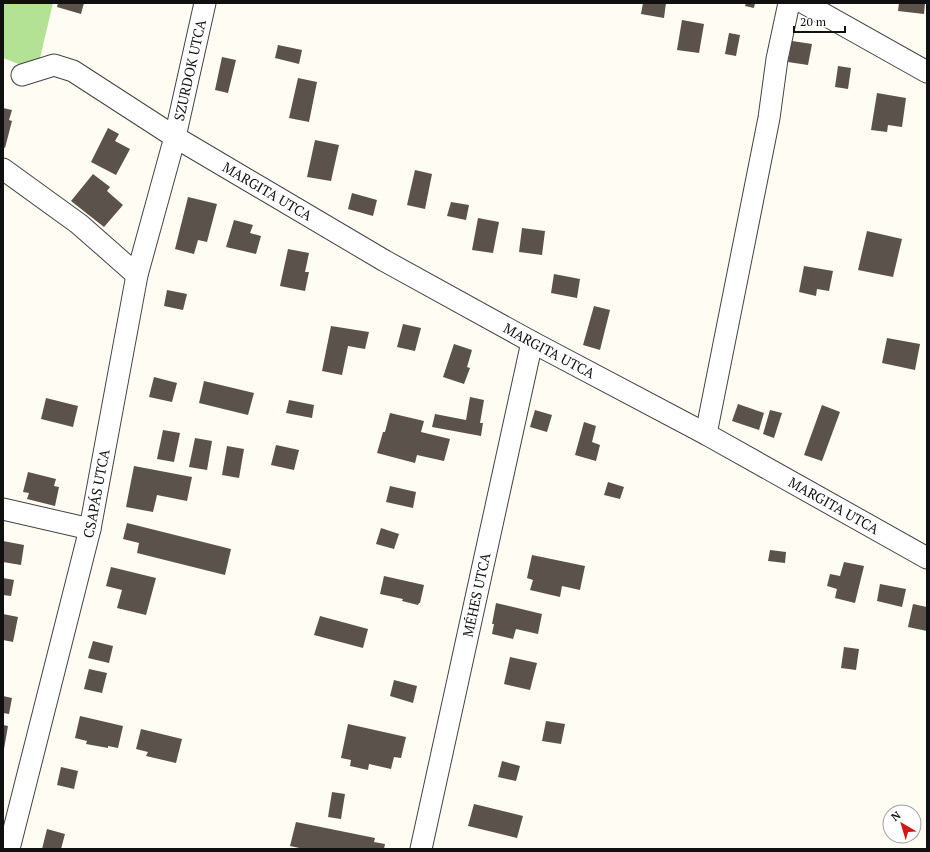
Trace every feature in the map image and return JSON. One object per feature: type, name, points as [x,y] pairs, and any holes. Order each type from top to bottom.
[{"type":"street","name":"SZURDOK UTCA","points":[[175,137],[205,3]]},
{"type":"street","points":[[706,434],[769,118],[777,59],[789,3]]},
{"type":"street","points":[[804,3],[927,72]]},
{"type":"street","name":"MARGITA UTCA","points":[[22,75],[54,65],[72,71],[175,137],[385,261],[532,342],[706,434],[927,558]]},
{"type":"street","name":"CSAPÁS UTCA","points":[[10,849],[90,529],[137,275],[175,137]]},
{"type":"street","points":[[3,169],[79,224],[137,275]]},
{"type":"street","name":"MÉHES UTCA","points":[[421,849],[532,342]]},
{"type":"street","points":[[3,509],[90,529]]},
{"type":"green space","points":[[3,3],[53,3],[37,71],[3,58]]},
{"type":"building","points":[[58,3],[84,3],[81,14],[57,7]]},
{"type":"building","points":[[643,3],[666,3],[664,18],[641,14]]},
{"type":"building","points":[[746,3],[755,3],[754,8],[745,6]]},
{"type":"building","points":[[899,3],[925,3],[924,14],[898,11]]},
{"type":"building","points":[[682,20],[704,24],[699,53],[677,50]]},
{"type":"building","points":[[729,33],[740,35],[736,56],[725,54]]},
{"type":"building","points":[[792,41],[812,44],[808,65],[788,62]]},
{"type":"building","points":[[278,45],[302,50],[299,64],[275,58]]},
{"type":"building","points":[[222,57],[236,60],[228,93],[215,90]]},
{"type":"building","points":[[838,66],[851,68],[848,89],[835,87]]},
{"type":"building","points":[[298,78],[317,82],[309,122],[289,118]]},
{"type":"building","points":[[877,93],[906,98],[902,127],[888,125],[887,132],[871,130]]},
{"type":"building","points":[[3,108],[12,110],[9,120],[12,121],[5,148],[3,147]]},
{"type":"building","points":[[108,128],[119,134],[115,141],[130,149],[116,175],[91,162]]},
{"type":"building","points":[[315,140],[339,145],[331,181],[307,177]]},
{"type":"building","points":[[415,170],[432,174],[425,209],[407,205]]},
{"type":"building","points":[[93,174],[110,187],[107,191],[123,205],[104,227],[71,201]]},
{"type":"building","points":[[352,193],[377,200],[373,216],[348,209]]},
{"type":"building","points":[[188,197],[217,204],[207,242],[198,240],[194,254],[175,249]]},
{"type":"building","points":[[451,202],[469,205],[466,220],[447,216]]},
{"type":"building","points":[[478,218],[499,222],[493,253],[472,250]]},
{"type":"building","points":[[234,220],[253,225],[250,233],[261,236],[256,254],[226,247]]},
{"type":"building","points":[[522,228],[545,231],[542,255],[519,252]]},
{"type":"building","points":[[867,231],[902,239],[893,277],[858,270]]},
{"type":"building","points":[[288,249],[309,253],[305,272],[309,272],[305,291],[280,286]]},
{"type":"building","points":[[804,266],[833,271],[829,291],[817,289],[816,296],[799,292]]},
{"type":"building","points":[[554,274],[580,279],[577,298],[551,293]]},
{"type":"building","points":[[167,290],[187,294],[183,310],[164,306]]},
{"type":"building","points":[[594,306],[610,310],[600,350],[583,345]]},
{"type":"building","points":[[403,324],[421,328],[415,351],[397,347]]},
{"type":"building","points":[[331,326],[369,332],[365,349],[348,346],[342,375],[322,371]]},
{"type":"building","points":[[887,338],[920,344],[915,370],[882,363]]},
{"type":"building","points":[[454,344],[472,350],[467,367],[470,368],[464,384],[443,377]]},
{"type":"building","points":[[154,377],[177,383],[172,402],[149,397]]},
{"type":"building","points":[[204,381],[254,393],[248,415],[199,403]]},
{"type":"building","points":[[470,397],[484,400],[480,423],[483,423],[481,436],[432,427],[435,414],[466,420]]},
{"type":"building","points":[[46,398],[78,406],[73,427],[41,419]]},
{"type":"building","points":[[289,400],[314,405],[312,418],[286,413]]},
{"type":"building","points":[[738,404],[764,413],[759,430],[732,421]]},
{"type":"building","points":[[822,405],[840,412],[822,461],[804,455]]},
{"type":"building","points":[[535,410],[552,415],[547,432],[530,427]]},
{"type":"building","points":[[770,410],[782,413],[774,438],[763,434]]},
{"type":"building","points":[[390,413],[424,421],[421,432],[450,439],[444,461],[417,455],[415,463],[377,453]]},
{"type":"building","points":[[584,422],[596,426],[592,442],[600,445],[596,461],[575,455]]},
{"type":"building","points":[[163,430],[180,433],[174,462],[157,459]]},
{"type":"building","points":[[195,438],[212,441],[207,470],[189,467]]},
{"type":"building","points":[[276,445],[299,450],[294,470],[271,465]]},
{"type":"building","points":[[227,446],[244,449],[239,478],[222,475]]},
{"type":"building","points":[[134,466],[192,477],[187,501],[157,495],[153,512],[126,507]]},
{"type":"building","points":[[28,472],[56,479],[54,486],[59,487],[55,506],[27,499],[29,493],[23,492]]},
{"type":"building","points":[[608,482],[624,487],[620,499],[604,495]]},
{"type":"building","points":[[390,486],[416,492],[413,508],[386,502]]},
{"type":"building","points":[[127,523],[231,549],[225,575],[137,553],[139,543],[123,539]]},
{"type":"building","points":[[381,528],[399,534],[394,549],[376,544]]},
{"type":"building","points":[[3,541],[24,545],[21,565],[3,562]]},
{"type":"building","points":[[770,550],[786,552],[785,563],[768,561]]},
{"type":"building","points":[[532,555],[585,566],[580,590],[562,586],[560,597],[530,590],[533,580],[527,578]]},
{"type":"building","points":[[844,562],[864,566],[855,603],[835,598],[837,589],[827,586],[830,574],[840,576]]},
{"type":"building","points":[[111,567],[156,578],[146,615],[117,608],[122,590],[106,586]]},
{"type":"building","points":[[384,576],[424,585],[420,603],[418,605],[402,601],[403,599],[380,594]]},
{"type":"building","points":[[3,578],[14,580],[11,596],[3,595]]},
{"type":"building","points":[[880,584],[906,589],[902,607],[877,601]]},
{"type":"building","points":[[496,603],[542,614],[538,634],[516,629],[513,639],[492,634],[494,624],[492,624]]},
{"type":"building","points":[[913,604],[927,607],[927,631],[908,627]]},
{"type":"building","points":[[3,614],[18,617],[13,642],[3,640]]},
{"type":"building","points":[[320,616],[368,629],[363,648],[314,635]]},
{"type":"building","points":[[93,641],[113,646],[109,663],[88,658]]},
{"type":"building","points":[[844,647],[859,649],[856,670],[841,668]]},
{"type":"building","points":[[510,657],[537,663],[530,690],[504,684]]},
{"type":"building","points":[[89,669],[107,673],[102,693],[84,689]]},
{"type":"building","points":[[394,680],[417,686],[413,703],[390,696]]},
{"type":"building","points":[[3,696],[12,698],[9,714],[3,713]]},
{"type":"building","points":[[80,716],[123,726],[118,748],[108,746],[108,748],[86,744],[87,741],[75,738]]},
{"type":"building","points":[[546,721],[565,724],[561,744],[542,741]]},
{"type":"building","points":[[348,724],[406,737],[401,758],[394,757],[391,769],[369,764],[368,770],[350,766],[351,760],[341,758]]},
{"type":"building","points":[[3,725],[8,726],[4,749],[3,749]]},
{"type":"building","points":[[141,729],[182,739],[176,763],[146,756],[148,752],[136,749]]},
{"type":"building","points":[[502,761],[520,766],[516,781],[498,777]]},
{"type":"building","points":[[61,767],[78,771],[74,789],[57,785]]},
{"type":"building","points":[[332,792],[345,794],[341,819],[328,817]]},
{"type":"building","points":[[474,804],[523,816],[517,838],[468,826]]},
{"type":"building","points":[[296,822],[375,838],[374,842],[385,844],[384,849],[304,849],[290,846]]},
{"type":"building","points":[[47,829],[65,834],[61,849],[42,849]]}]
